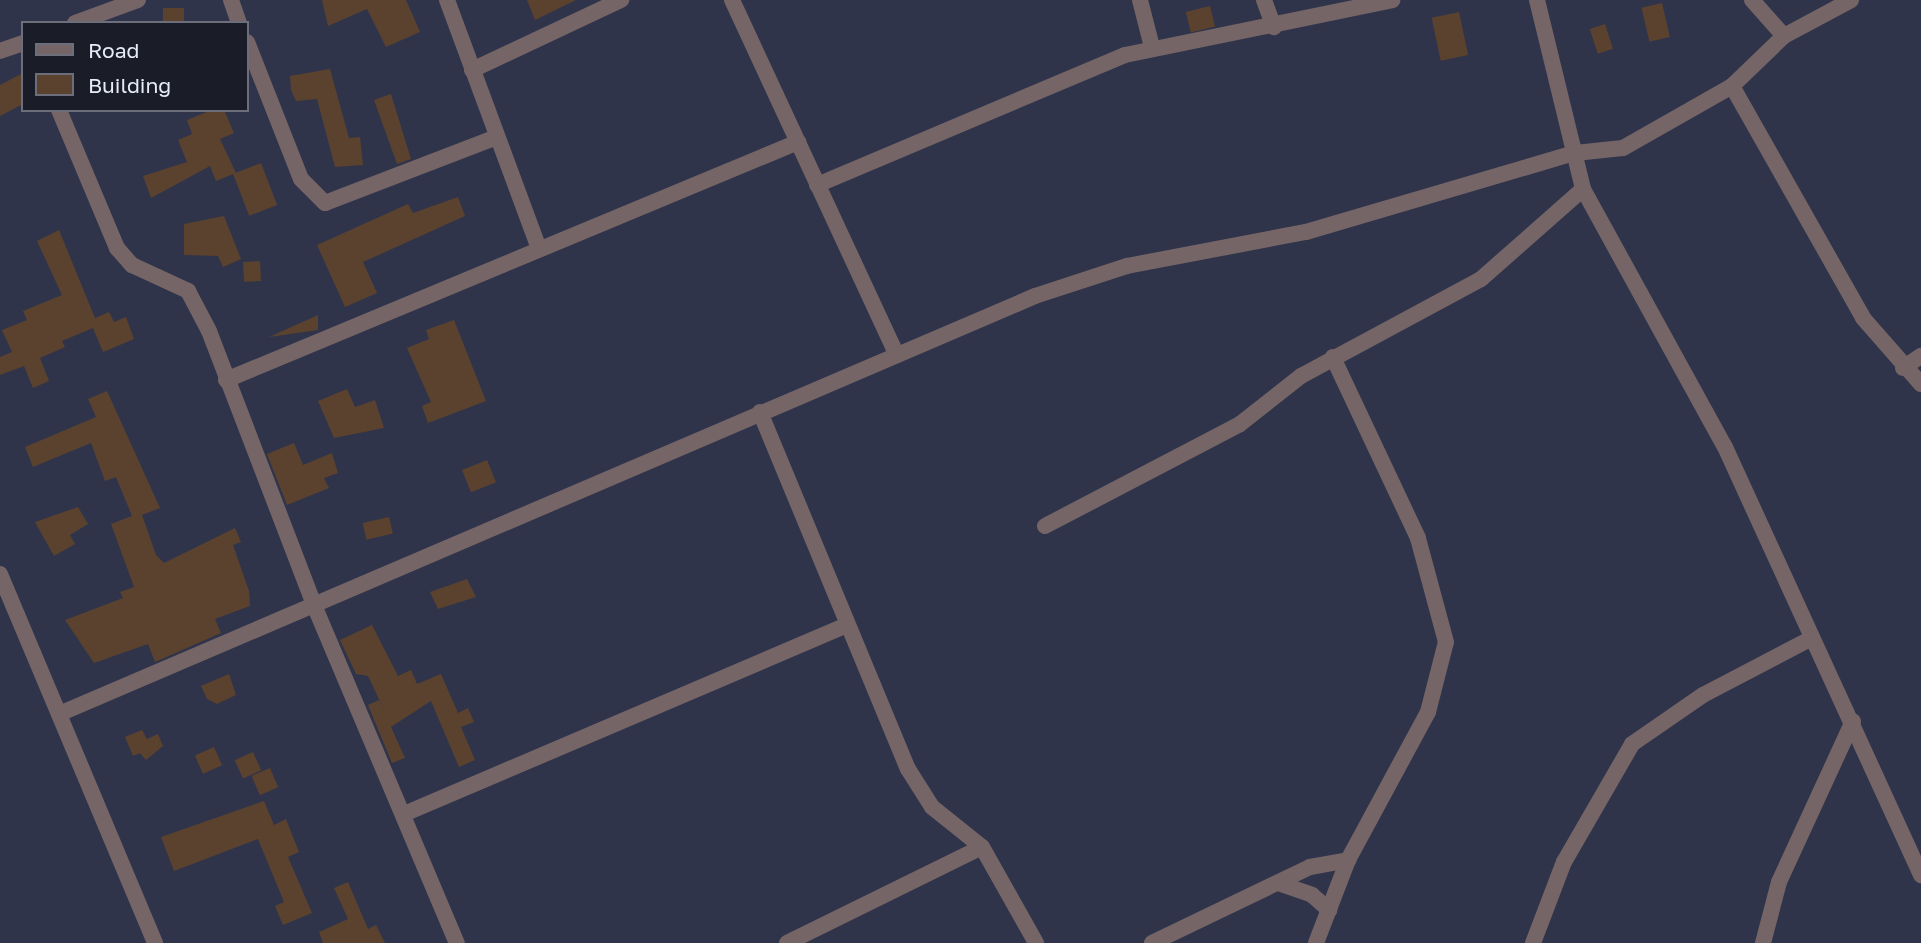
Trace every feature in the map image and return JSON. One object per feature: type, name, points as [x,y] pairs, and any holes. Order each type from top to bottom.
[{"type":"street","points":[[79,21],[111,4],[138,0]]},
{"type":"street","points":[[231,0],[238,21]]},
{"type":"street","points":[[447,0],[539,249]]},
{"type":"street","points":[[472,69],[621,0]]},
{"type":"street","points":[[732,0],[897,355]]},
{"type":"street","points":[[1140,0],[1152,47]]},
{"type":"street","points":[[1264,0],[1274,27]]},
{"type":"street","points":[[817,185],[1152,47],[1274,27],[1392,0]]},
{"type":"street","points":[[1537,0],[1583,190],[1725,447],[1853,721],[1921,875]]},
{"type":"street","points":[[1752,0],[1784,36]]},
{"type":"street","points":[[58,713],[1035,296],[1127,266],[1306,232],[1575,153],[1623,148],[1732,86],[1784,36],[1851,0]]},
{"type":"street","points":[[0,51],[21,44]]},
{"type":"street","points":[[248,45],[301,179],[325,203],[497,137]]},
{"type":"street","points":[[1732,86],[1863,318],[1903,368],[1921,384]]},
{"type":"street","points":[[60,112],[117,248],[132,265],[188,291],[226,380],[314,606],[457,943]]},
{"type":"street","points":[[226,380],[797,142]]},
{"type":"street","points":[[1045,526],[1240,424],[1334,357],[1481,279],[1583,190]]},
{"type":"street","points":[[1903,368],[1921,356]]},
{"type":"street","points":[[1316,943],[1348,860],[1428,712],[1446,642],[1418,538],[1334,357]]},
{"type":"street","points":[[760,412],[844,626],[908,769],[932,807],[982,846],[1036,943]]},
{"type":"street","points":[[0,574],[155,943]]},
{"type":"street","points":[[404,814],[844,626]]},
{"type":"street","points":[[1533,943],[1564,862],[1632,744],[1703,695],[1812,638]]},
{"type":"street","points":[[1763,943],[1784,870],[1853,721]]},
{"type":"street","points":[[787,943],[982,846]]},
{"type":"street","points":[[1152,943],[1328,861],[1348,860]]},
{"type":"street","points":[[1279,883],[1312,895],[1329,910]]},
{"type":"building","points":[[322,0],[406,0],[420,32],[386,47],[367,9],[328,26]]},
{"type":"building","points":[[527,0],[576,0],[535,20]]},
{"type":"building","points":[[1662,3],[1670,37],[1649,42],[1642,8]]},
{"type":"building","points":[[1210,6],[1215,26],[1191,32],[1186,12]]},
{"type":"building","points":[[163,8],[184,8],[184,21],[163,21]]},
{"type":"building","points":[[1459,12],[1468,55],[1441,61],[1432,18]]},
{"type":"building","points":[[1605,24],[1613,49],[1598,54],[1590,29]]},
{"type":"building","points":[[330,69],[349,138],[360,137],[363,165],[335,167],[317,99],[296,101],[291,90],[290,76]]},
{"type":"building","points":[[21,74],[21,105],[0,116],[0,85]]},
{"type":"building","points":[[391,94],[411,159],[397,164],[374,100]]},
{"type":"building","points":[[207,112],[225,112],[234,133],[220,139],[236,173],[216,181],[210,166],[151,198],[143,176],[187,162],[178,140],[192,134],[187,120]]},
{"type":"building","points":[[261,163],[277,205],[249,216],[233,174]]},
{"type":"building","points":[[458,197],[465,216],[363,262],[377,293],[345,307],[317,245],[408,204],[413,213]]},
{"type":"building","points":[[224,216],[241,259],[223,267],[218,256],[184,255],[184,224]]},
{"type":"building","points":[[59,230],[95,318],[109,312],[114,322],[126,317],[134,339],[103,352],[93,328],[62,341],[65,347],[40,358],[49,381],[33,388],[24,366],[0,375],[0,357],[12,352],[2,330],[27,320],[23,311],[62,295],[37,241]]},
{"type":"building","points":[[260,261],[261,281],[244,282],[243,262]]},
{"type":"building","points":[[318,315],[318,330],[269,337]]},
{"type":"building","points":[[454,320],[486,401],[428,423],[422,406],[431,402],[407,348],[429,339],[426,330]]},
{"type":"building","points":[[347,389],[355,407],[375,400],[384,428],[334,438],[318,401]]},
{"type":"building","points":[[107,391],[160,508],[142,515],[156,555],[164,563],[235,528],[241,542],[233,545],[249,591],[250,606],[215,619],[221,633],[155,662],[148,644],[94,663],[65,620],[123,598],[120,592],[134,587],[111,524],[132,516],[116,477],[105,481],[91,443],[33,467],[25,447],[96,417],[88,399]]},
{"type":"building","points":[[294,443],[303,465],[332,453],[338,473],[324,478],[329,488],[287,505],[267,454]]},
{"type":"building","points":[[487,460],[496,482],[471,492],[462,470]]},
{"type":"building","points":[[78,507],[88,524],[70,535],[75,544],[54,556],[35,522]]},
{"type":"building","points":[[389,517],[393,534],[367,540],[363,523]]},
{"type":"building","points":[[467,579],[476,597],[438,609],[430,592]]},
{"type":"building","points":[[372,625],[398,676],[411,670],[417,684],[441,674],[458,713],[468,708],[474,722],[461,727],[475,760],[459,767],[431,701],[391,727],[405,758],[392,763],[368,705],[379,700],[385,712],[368,676],[356,674],[340,640]]},
{"type":"building","points":[[229,674],[236,695],[217,704],[207,699],[201,686]]},
{"type":"building","points":[[142,730],[147,739],[158,734],[163,746],[146,760],[140,753],[133,756],[125,737]]},
{"type":"building","points":[[214,747],[222,765],[203,774],[195,756]]},
{"type":"building","points":[[253,752],[261,770],[243,778],[235,760]]},
{"type":"building","points":[[270,768],[278,787],[260,795],[252,776]]},
{"type":"building","points":[[264,801],[274,825],[286,819],[299,852],[288,857],[312,913],[283,925],[275,906],[284,902],[258,839],[174,871],[161,837]]},
{"type":"building","points":[[348,882],[368,929],[376,925],[385,943],[323,943],[319,932],[348,919],[334,888]]}]
